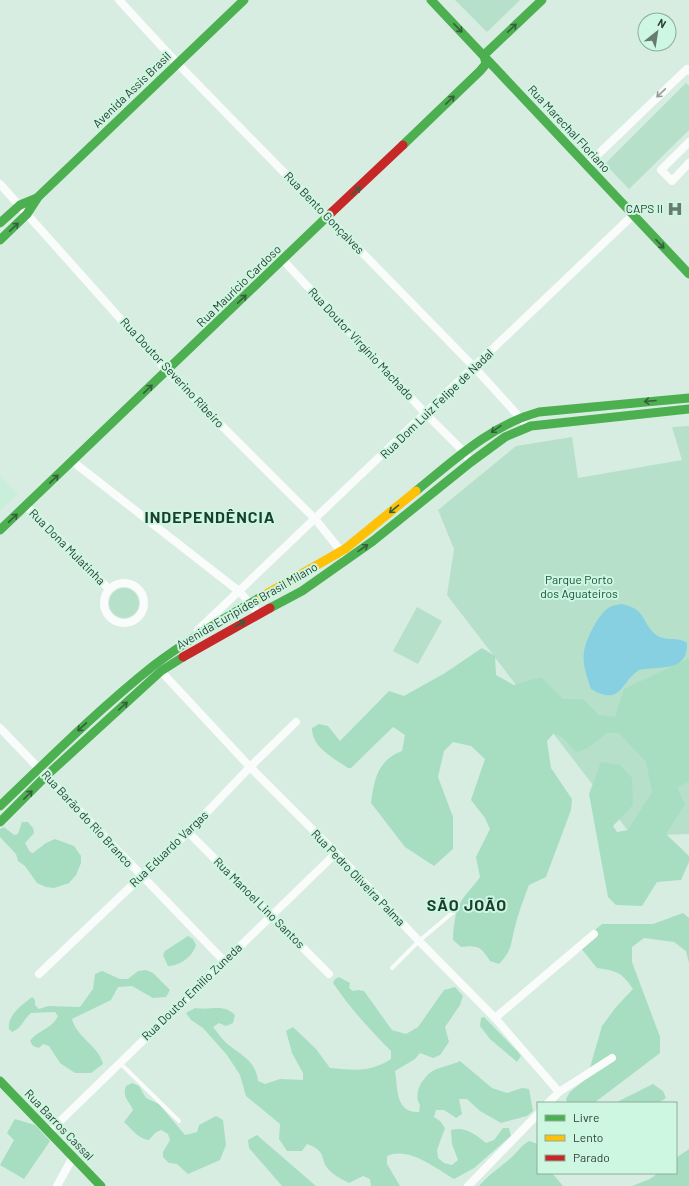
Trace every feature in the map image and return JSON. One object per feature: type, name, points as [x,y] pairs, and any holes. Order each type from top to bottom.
[{"type":"main road","name":"Avenida Assis Brasil","points":[[0,240],[27,214],[38,197],[244,0]]},
{"type":"main road","name":"Rua Marechal Floriano","points":[[431,0],[689,274]]},
{"type":"main road","points":[[484,55],[542,0]]},
{"type":"main road","name":"Rua Maurício Cardoso","points":[[0,530],[480,71],[486,64],[484,55]]},
{"type":"main road","name":"Avenida Assis Brasil","points":[[0,223],[20,205],[38,197]]},
{"type":"main road","name":"Avenida Euripides Brasil Milano","points":[[0,822],[175,652],[219,621],[252,604],[342,551],[464,452],[503,425],[520,417],[539,412],[689,398]]},
{"type":"main road","points":[[616,404],[617,417]]},
{"type":"main road","name":"Avenida Euripides Brasil Milano","points":[[0,806],[38,768],[112,700],[158,668],[302,590],[373,541],[471,462],[505,437],[526,428],[689,410]]},
{"type":"main road","name":"Rua Barros Cassal","points":[[0,1081],[101,1186]]},
{"type":"street","name":"Rua Bento Gonçalves","points":[[119,0],[177,63],[475,368],[520,417],[526,428]]},
{"type":"street","points":[[587,165],[687,69],[689,71]]},
{"type":"street","points":[[689,142],[661,170],[672,181],[689,164]]},
{"type":"street","name":"Rua Doutor Severino Ribeiro","points":[[0,184],[167,371],[316,520],[347,559]]},
{"type":"street","name":"Rua Dom Luiz Felipe de Nadal","points":[[175,652],[316,520],[633,215]]},
{"type":"street","name":"Rua Doutor Virgínio Machado","points":[[283,260],[426,414],[464,452],[471,462]]},
{"type":"street","points":[[72,461],[240,592],[252,604],[258,613]]},
{"type":"street","name":"Rua Dona Mulatinha","points":[[26,506],[109,589]]},
{"type":"street","name":"Rua Dona Mulatinha","points":[[121,583],[135,586],[143,596],[144,603],[140,616],[135,621],[122,624],[110,619],[104,607],[105,594],[109,589],[121,583]]},
{"type":"street","name":"Rua Dom Luiz Felipe de Nadal","points":[[219,621],[240,592]]},
{"type":"street","points":[[219,621],[224,633]]},
{"type":"street","name":"Rua Pedro Oliveira Palma","points":[[158,668],[250,767],[336,853],[419,941],[495,1018],[559,1092]]},
{"type":"street","name":"Rua Eduardo Vargas","points":[[39,974],[188,832],[250,767],[296,722]]},
{"type":"street","name":"Rua Barão do Rio Branco","points":[[0,728],[224,961]]},
{"type":"street","name":"Rua Manoel Lino Santos","points":[[188,832],[329,974]]},
{"type":"street","name":"Rua Doutor Emilio Zuneda","points":[[49,1132],[336,853]]},
{"type":"street","points":[[495,1018],[594,934]]},
{"type":"street","points":[[549,1102],[559,1092],[612,1058]]},
{"type":"street","points":[[468,1186],[537,1115]]},
{"type":"street","points":[[56,1186],[73,1157]]},
{"type":"lane","points":[[392,968],[419,941],[457,909]]},
{"type":"lane","points":[[120,1063],[179,1121]]},
{"type":"shaded area","points":[[0,475],[18,494],[0,511]]},
{"type":"shaded area","points":[[482,648],[495,656],[496,675],[514,685],[541,677],[563,699],[583,699],[599,715],[615,717],[624,689],[689,658],[689,782],[677,787],[685,804],[666,834],[689,856],[689,862],[681,880],[657,882],[642,906],[616,905],[608,897],[589,794],[601,762],[620,765],[632,778],[633,805],[613,826],[617,832],[628,830],[652,792],[646,762],[619,733],[607,733],[588,748],[576,752],[563,738],[554,733],[547,741],[551,768],[572,799],[571,810],[546,877],[529,885],[518,916],[510,947],[507,954],[499,964],[490,961],[479,948],[472,946],[461,947],[453,940],[453,931],[458,907],[464,896],[480,877],[476,857],[490,829],[485,818],[471,800],[485,759],[471,746],[453,742],[444,751],[438,777],[453,817],[453,849],[434,866],[405,847],[371,803],[376,778],[382,765],[394,755],[402,751],[405,735],[393,727],[351,768],[348,768],[320,747],[313,735],[312,728],[319,724],[328,726],[340,741],[389,691],[404,696],[445,673]]},
{"type":"shaded area","points":[[22,822],[28,822],[33,828],[34,833],[25,843],[30,852],[33,853],[46,843],[55,839],[74,846],[81,856],[81,863],[76,875],[69,883],[54,888],[46,887],[37,883],[25,866],[18,861],[16,854],[0,837],[0,829],[4,827],[14,835],[18,834]]},
{"type":"shaded area","points":[[683,913],[689,918],[689,963],[686,951],[674,942],[644,938],[632,947],[632,962],[660,1037],[660,1053],[595,1102],[567,1102],[566,1099],[570,1092],[587,1078],[602,1026],[616,1007],[633,989],[618,973],[597,968],[580,947],[588,936],[602,924],[653,924]]},
{"type":"shaded area","points":[[188,936],[193,939],[196,945],[192,953],[185,960],[173,966],[168,966],[163,955],[165,951]]},
{"type":"shaded area","points":[[146,970],[153,973],[170,990],[166,997],[153,998],[132,986],[118,987],[111,1000],[72,1019],[78,1032],[101,1058],[103,1064],[91,1073],[75,1073],[60,1063],[49,1046],[43,1044],[39,1048],[33,1046],[30,1041],[33,1037],[52,1024],[58,1016],[55,1012],[31,1013],[15,1030],[12,1032],[9,1029],[10,1019],[20,1007],[32,997],[35,1000],[35,1005],[39,1009],[48,1006],[80,1007],[93,989],[95,974],[102,971],[120,979],[128,979],[138,971]]},
{"type":"shaded area","points":[[339,977],[350,983],[349,988],[353,991],[364,991],[392,1030],[406,1034],[418,1027],[444,990],[455,987],[463,996],[460,1005],[445,1027],[449,1042],[440,1055],[433,1058],[420,1053],[415,1059],[395,1071],[399,1098],[406,1108],[411,1111],[419,1112],[420,1105],[417,1096],[419,1087],[424,1079],[434,1070],[460,1061],[492,1088],[507,1093],[522,1088],[529,1089],[533,1111],[527,1116],[501,1123],[480,1111],[467,1099],[459,1099],[462,1114],[456,1118],[444,1110],[436,1110],[434,1117],[440,1121],[445,1128],[437,1150],[438,1158],[444,1163],[452,1165],[458,1160],[452,1144],[451,1130],[465,1130],[474,1134],[486,1143],[494,1140],[503,1128],[509,1128],[511,1136],[474,1168],[454,1179],[430,1164],[413,1156],[395,1154],[387,1156],[387,1164],[400,1186],[371,1186],[370,1179],[363,1176],[349,1183],[326,1167],[321,1153],[314,1147],[307,1144],[302,1151],[287,1151],[279,1139],[280,1124],[246,1096],[240,1075],[227,1055],[203,1028],[191,1020],[186,1013],[195,1008],[221,1008],[230,1011],[235,1015],[233,1023],[226,1026],[219,1023],[213,1027],[225,1042],[252,1064],[257,1074],[258,1081],[265,1084],[280,1079],[303,1080],[303,1073],[292,1053],[286,1031],[293,1027],[316,1049],[330,1068],[362,1070],[376,1067],[391,1059],[391,1051],[360,1018],[333,983],[335,979]]},
{"type":"shaded area","points":[[484,1017],[521,1056],[517,1062],[490,1039],[480,1026],[481,1018]]},
{"type":"shaded area","points":[[132,1083],[139,1086],[146,1098],[159,1104],[185,1135],[197,1132],[199,1125],[216,1116],[223,1120],[226,1145],[220,1160],[188,1174],[177,1164],[169,1163],[163,1157],[163,1152],[170,1140],[168,1134],[161,1130],[155,1133],[149,1140],[138,1136],[124,1122],[133,1110],[125,1096],[126,1086]]},
{"type":"shaded area","points":[[653,1084],[663,1091],[666,1098],[660,1102],[617,1102]]},
{"type":"shaded area","points":[[15,1119],[35,1125],[50,1141],[24,1179],[0,1165],[14,1140],[7,1133]]},
{"type":"shaded area","points":[[257,1135],[316,1186],[282,1186],[249,1148],[248,1140]]},
{"type":"shaded area","points":[[529,1141],[537,1144],[537,1174],[553,1174],[563,1186],[479,1186],[509,1160]]},
{"type":"shaded area","points":[[689,1149],[689,1186],[632,1186],[650,1179],[657,1174],[677,1174],[677,1157]]},
{"type":"green space","points":[[455,0],[520,0],[487,32]]},
{"type":"green space","points":[[686,83],[689,86],[689,130],[629,189],[605,164]]},
{"type":"green space","name":"Parque Porto dos Aguateiros","points":[[689,426],[689,834],[632,836],[447,595],[454,549],[438,510],[516,446],[572,437],[578,478],[682,460],[672,427]]},
{"type":"green space","points":[[124,588],[130,589],[138,597],[138,609],[130,617],[124,618],[118,617],[110,609],[109,603],[110,597],[118,589]]},
{"type":"green space","points":[[417,607],[442,621],[418,664],[393,651]]},
{"type":"water","points":[[622,604],[636,609],[650,629],[658,636],[687,643],[686,653],[683,659],[677,664],[663,668],[639,670],[620,691],[615,694],[601,694],[591,689],[586,675],[584,666],[585,647],[590,634],[601,615],[611,606]]},
{"type":"traffic: fast","points":[[0,240],[27,214],[38,197],[244,0]]},
{"type":"traffic: fast","points":[[431,0],[689,274]]},
{"type":"traffic: fast","points":[[484,55],[542,0]]},
{"type":"traffic: fast","points":[[403,145],[480,71],[486,64],[484,55]]},
{"type":"traffic: fast","points":[[0,223],[20,205],[37,198]]},
{"type":"traffic: fast","points":[[0,530],[332,212]]},
{"type":"traffic: fast","points":[[416,491],[474,445],[505,425],[521,418],[539,412],[689,398]]},
{"type":"traffic: fast","points":[[270,608],[302,591],[373,541],[471,462],[505,437],[531,426],[689,409]]},
{"type":"traffic: fast","points":[[0,806],[56,752],[133,682],[179,647],[261,597]]},
{"type":"traffic: fast","points":[[0,822],[46,776],[161,671],[183,657]]},
{"type":"traffic: fast","points":[[0,1081],[101,1186]]},
{"type":"traffic: slow","points":[[261,597],[345,549],[416,491]]},
{"type":"traffic: jam","points":[[332,212],[403,145]]},
{"type":"traffic: jam","points":[[183,657],[270,608]]},
{"type":"place","name":"CAPS II","points":[[675,209]]},
{"type":"district","name":"INDEPENDÊNCIA","points":[[210,517]]},
{"type":"district","name":"SÃO JOÃO","points":[[467,905]]}]
